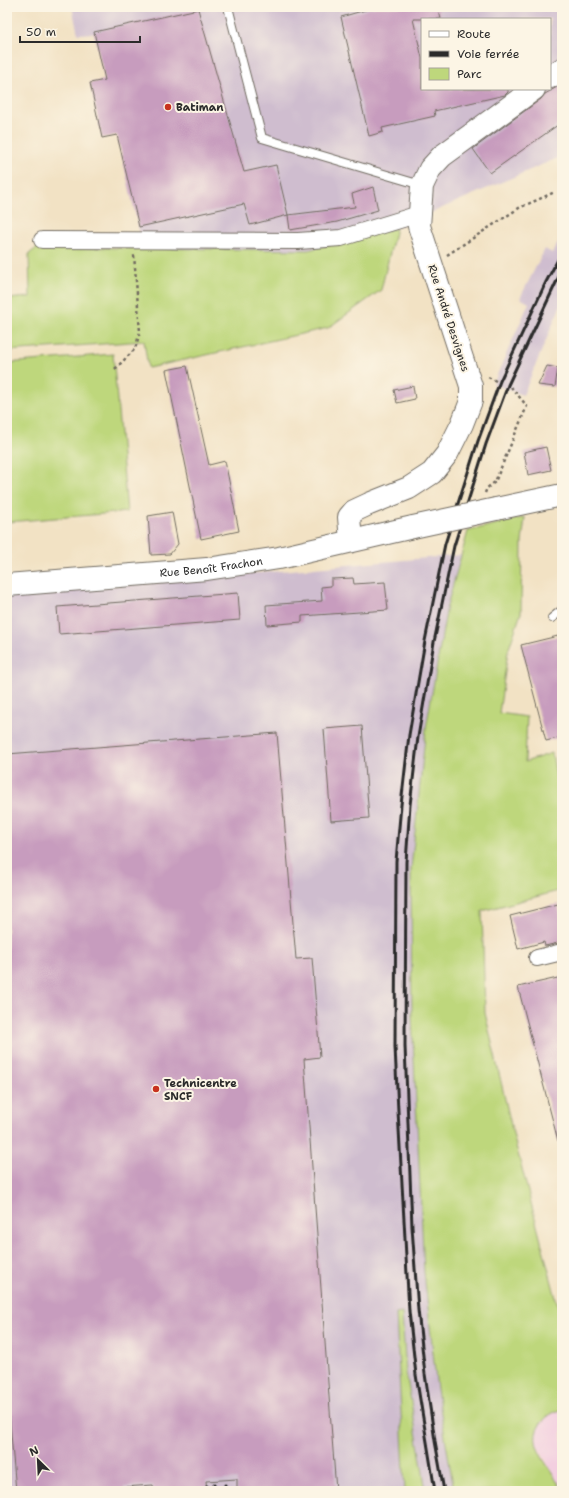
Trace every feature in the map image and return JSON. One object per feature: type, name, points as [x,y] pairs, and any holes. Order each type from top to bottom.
[{"type":"street","points":[[551,76],[562,69]]},
{"type":"street","name":"Rue André Desvignes","points":[[351,541],[350,517],[354,512],[369,504],[409,488],[432,473],[447,454],[471,401],[471,386],[419,226],[422,186],[430,169],[442,156],[533,90]]},
{"type":"street","points":[[42,240],[298,241],[334,238],[419,214]]},
{"type":"street","name":"Rue Benoît Frachon","points":[[7,585],[207,569],[279,558],[562,495]]},
{"type":"street","points":[[537,958],[562,952]]},
{"type":"lane","points":[[228,7],[262,138],[422,186]]},
{"type":"lane","points":[[552,618],[562,610]]},
{"type":"path","points":[[431,265],[519,208],[555,192]]},
{"type":"path","points":[[115,369],[135,349],[140,332],[133,240]]},
{"type":"path","points":[[486,376],[496,381]]},
{"type":"path","points":[[495,482],[526,406],[512,387]]},
{"type":"shaded area","points":[[72,7],[562,7],[562,156],[396,228],[308,250],[143,248],[94,33],[78,34]]},
{"type":"shaded area","points":[[562,235],[562,302],[523,395],[493,384],[529,303],[520,298],[545,249],[552,253]]},
{"type":"shaded area","points":[[484,553],[443,772],[510,1491],[7,1491],[7,595]]},
{"type":"shaded area","points":[[562,1399],[562,1490],[519,1413]]},
{"type":"green space","points":[[396,228],[381,290],[328,328],[148,368],[144,341],[7,351],[7,299],[30,297],[29,254],[38,247],[308,250]]},
{"type":"green space","points":[[113,354],[127,512],[7,522],[7,363]]},
{"type":"green space","points":[[525,517],[522,542],[521,613],[508,651],[499,713],[527,717],[525,762],[552,753],[562,812],[562,890],[482,911],[485,1013],[515,1142],[562,1321],[562,1410],[557,1411],[543,1421],[537,1430],[536,1439],[537,1447],[562,1491],[454,1491],[437,1389],[424,1272],[412,1017],[411,869],[426,728],[447,606],[468,531]]},
{"type":"green space","points":[[402,1313],[406,1372],[426,1491],[405,1491],[396,1314]]},
{"type":"building","points":[[376,7],[438,7],[441,18],[413,19],[421,54],[421,90],[508,90],[508,92],[505,95],[434,111],[435,116],[382,128],[383,132],[369,136],[341,17]]},
{"type":"building","name":"Batiman","points":[[198,9],[244,172],[276,165],[288,215],[250,225],[244,204],[139,227],[117,135],[102,138],[90,83],[105,80],[94,32]]},
{"type":"building","points":[[562,84],[562,122],[490,173],[473,149],[541,99],[545,94]]},
{"type":"building","points":[[373,187],[378,210],[337,222],[290,230],[288,215],[355,207],[352,194]]},
{"type":"building","points":[[187,366],[209,465],[225,461],[239,531],[201,539],[166,370]]},
{"type":"building","points":[[547,366],[558,368],[555,387],[538,385]]},
{"type":"building","points":[[413,386],[415,399],[397,403],[394,390]]},
{"type":"building","points":[[546,447],[551,470],[528,475],[524,452]]},
{"type":"building","points":[[172,512],[178,544],[170,554],[151,555],[148,516]]},
{"type":"building","points":[[353,578],[354,584],[385,582],[388,610],[302,616],[302,622],[267,625],[266,605],[322,601],[321,587],[331,586],[331,579]]},
{"type":"building","points":[[238,593],[240,620],[59,634],[57,607]]},
{"type":"building","points":[[562,635],[562,737],[546,741],[521,645]]},
{"type":"building","points":[[362,726],[369,818],[331,821],[324,729]]},
{"type":"building","name":"Technicentre SNCF","points":[[277,733],[296,959],[312,958],[320,1057],[304,1059],[336,1491],[237,1491],[237,1479],[206,1481],[207,1491],[154,1491],[153,1485],[124,1487],[124,1491],[16,1491],[7,1388],[7,754]]},
{"type":"building","points":[[558,904],[562,920],[562,942],[545,946],[544,942],[518,949],[510,916]]},
{"type":"building","points":[[562,977],[562,1140],[558,1141],[518,987]]},
{"type":"railway","points":[[435,1491],[416,1375],[409,1311],[398,1111],[395,1047],[396,861],[401,805],[409,735],[425,641],[445,544],[478,441],[500,381],[546,282],[562,252]]},
{"type":"railway","points":[[444,1491],[425,1374],[418,1310],[412,1227],[405,1046],[406,862],[410,805],[418,737],[434,642],[454,546],[486,444],[508,385],[562,270]]},
{"type":"railway","points":[[214,1484],[215,1491]]},
{"type":"railway","points":[[225,1485],[226,1491]]},
{"type":"railway","points":[[207,1486],[207,1491]]},
{"type":"place","name":"Batiman","points":[[168,107]]},
{"type":"place","name":"Technicentre SNCF","points":[[156,1089]]}]
